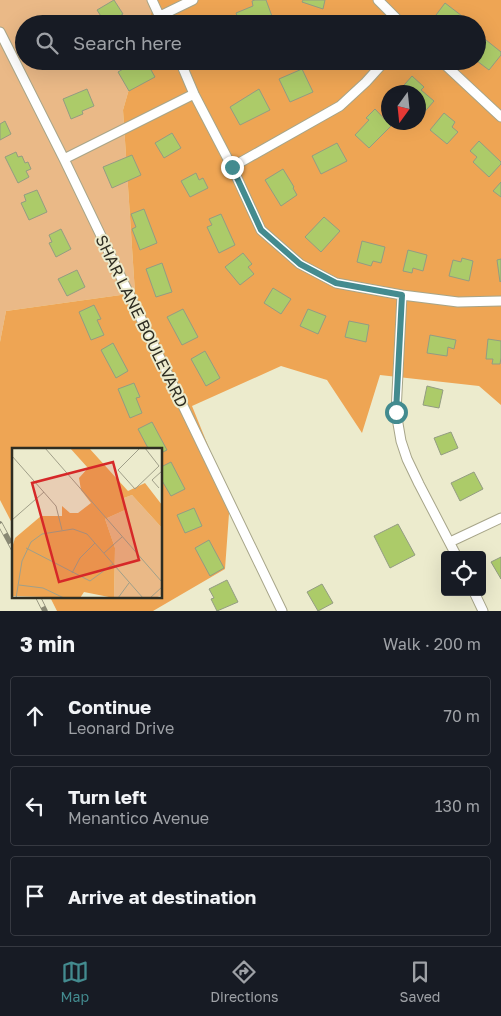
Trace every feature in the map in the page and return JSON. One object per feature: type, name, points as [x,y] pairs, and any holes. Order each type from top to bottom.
[{"type":"street","points":[[152,0],[160,15]]},
{"type":"street","points":[[170,15],[193,0]]},
{"type":"street","points":[[378,0],[393,15]]},
{"type":"street","name":"SHAR LANE BOULEVARD","points":[[0,32],[15,62]]},
{"type":"street","name":"SHAR LANE BOULEVARD","points":[[19,70],[282,611]]},
{"type":"street","points":[[184,70],[261,230],[300,264],[336,283],[402,295],[458,302],[501,301]]},
{"type":"street","points":[[232,167],[340,106],[377,70]]},
{"type":"street","points":[[451,70],[501,117]]},
{"type":"street","points":[[64,160],[194,94]]},
{"type":"street","points":[[402,295],[396,412],[401,441],[419,484],[454,551]]},
{"type":"street","points":[[450,542],[501,518]]},
{"type":"street","points":[[476,596],[483,611]]},
{"type":"shaded area","points":[[0,0],[155,0],[151,15],[15,15],[15,70],[134,70],[123,110],[135,293],[6,311],[0,342]]},
{"type":"shaded area","points":[[155,0],[501,0],[501,405],[479,386],[380,375],[362,433],[327,380],[281,366],[192,406],[230,500],[225,569],[153,611],[57,611],[50,598],[162,598],[162,448],[12,448],[12,523],[0,500],[0,342],[6,311],[135,293],[123,110],[134,70],[486,70],[486,15],[151,15]]},
{"type":"building","points":[[114,0],[123,14],[100,15],[97,10]]},
{"type":"building","points":[[266,0],[272,15],[237,15],[236,13],[253,6],[252,1]]},
{"type":"building","points":[[303,0],[325,0],[323,9],[302,2]]},
{"type":"building","points":[[445,3],[461,15],[436,15]]},
{"type":"building","points":[[486,40],[501,52],[501,55],[489,70],[486,68]]},
{"type":"building","points":[[121,70],[151,70],[155,77],[129,91],[118,72]]},
{"type":"building","points":[[302,70],[313,92],[290,102],[279,79]]},
{"type":"building","points":[[412,76],[422,85],[404,85]]},
{"type":"building","points":[[87,89],[94,106],[82,111],[83,114],[71,119],[63,99]]},
{"type":"building","points":[[259,89],[270,110],[240,125],[230,107]]},
{"type":"building","points":[[426,94],[434,101],[426,110]]},
{"type":"building","points":[[375,109],[381,115],[381,130],[387,130],[369,148],[355,135],[369,120],[366,118]]},
{"type":"building","points":[[444,113],[455,122],[452,127],[458,132],[447,144],[430,130]]},
{"type":"building","points":[[5,121],[11,134],[0,140],[0,124]]},
{"type":"building","points":[[172,133],[181,148],[164,158],[155,143]]},
{"type":"building","points":[[479,141],[501,162],[489,177],[473,162],[477,157],[470,151]]},
{"type":"building","points":[[337,143],[347,161],[321,174],[312,156]]},
{"type":"building","points":[[16,152],[18,157],[22,156],[25,163],[28,162],[31,169],[26,171],[29,177],[18,183],[5,157]]},
{"type":"building","points":[[132,155],[141,175],[112,188],[103,167]]},
{"type":"building","points":[[283,169],[297,195],[281,206],[265,180]]},
{"type":"building","points":[[196,173],[199,180],[203,178],[208,188],[190,197],[181,181]]},
{"type":"building","points":[[501,182],[501,197],[493,191]]},
{"type":"building","points":[[37,190],[47,212],[29,220],[21,203],[26,201],[24,195]]},
{"type":"building","points":[[144,209],[157,243],[140,250],[132,229],[136,227],[131,214]]},
{"type":"building","points":[[221,214],[235,245],[219,253],[207,227],[212,225],[209,219]]},
{"type":"building","points":[[324,217],[340,231],[321,252],[305,237]]},
{"type":"building","points":[[61,229],[71,249],[56,257],[49,243],[52,242],[49,235]]},
{"type":"building","points":[[362,241],[385,247],[381,263],[373,261],[371,266],[357,262]]},
{"type":"building","points":[[408,250],[427,255],[423,271],[413,268],[412,273],[403,271]]},
{"type":"building","points":[[243,253],[252,264],[248,267],[254,274],[240,285],[225,267]]},
{"type":"building","points":[[462,258],[473,261],[469,281],[449,276],[453,260],[461,262]]},
{"type":"building","points":[[501,259],[501,281],[500,282],[497,260]]},
{"type":"building","points":[[162,263],[172,292],[156,297],[146,269]]},
{"type":"building","points":[[77,270],[85,287],[67,296],[58,279]]},
{"type":"building","points":[[273,288],[291,299],[281,314],[264,303]]},
{"type":"building","points":[[94,305],[101,319],[97,320],[104,335],[91,340],[79,312]]},
{"type":"building","points":[[183,309],[198,337],[182,345],[167,317]]},
{"type":"building","points":[[308,309],[326,316],[318,334],[300,326]]},
{"type":"building","points":[[349,321],[369,325],[366,342],[345,337]]},
{"type":"building","points":[[430,335],[456,340],[454,349],[448,347],[447,356],[427,353]]},
{"type":"building","points":[[488,339],[501,341],[500,364],[492,364],[493,359],[486,359]]},
{"type":"building","points":[[113,343],[128,371],[116,378],[101,350]]},
{"type":"building","points":[[205,351],[220,378],[206,386],[191,359]]},
{"type":"building","points":[[134,383],[140,397],[136,398],[142,413],[130,418],[118,389]]},
{"type":"building","points":[[427,386],[443,390],[439,408],[423,405]]},
{"type":"building","points":[[152,422],[167,450],[162,452],[162,448],[148,448],[138,429]]},
{"type":"building","points":[[451,432],[458,448],[441,455],[434,438]]},
{"type":"building","points":[[171,462],[185,489],[171,496],[162,481],[162,466]]},
{"type":"building","points":[[474,472],[483,489],[460,501],[451,483]]},
{"type":"building","points":[[194,508],[202,526],[185,533],[177,515]]},
{"type":"building","points":[[398,524],[415,555],[390,568],[374,536]]},
{"type":"building","points":[[209,540],[224,568],[210,576],[195,548]]},
{"type":"building","points":[[501,557],[501,579],[491,562]]},
{"type":"building","points":[[227,580],[238,602],[217,611],[211,599],[214,598],[209,589]]},
{"type":"building","points":[[322,584],[333,603],[318,611],[307,592]]},
{"type":"railway","points":[[0,524],[12,546]]},
{"type":"railway","points":[[38,598],[45,611]]},
{"type":"route","points":[[232,167],[261,230],[300,264],[336,283],[402,295],[396,412]]}]
